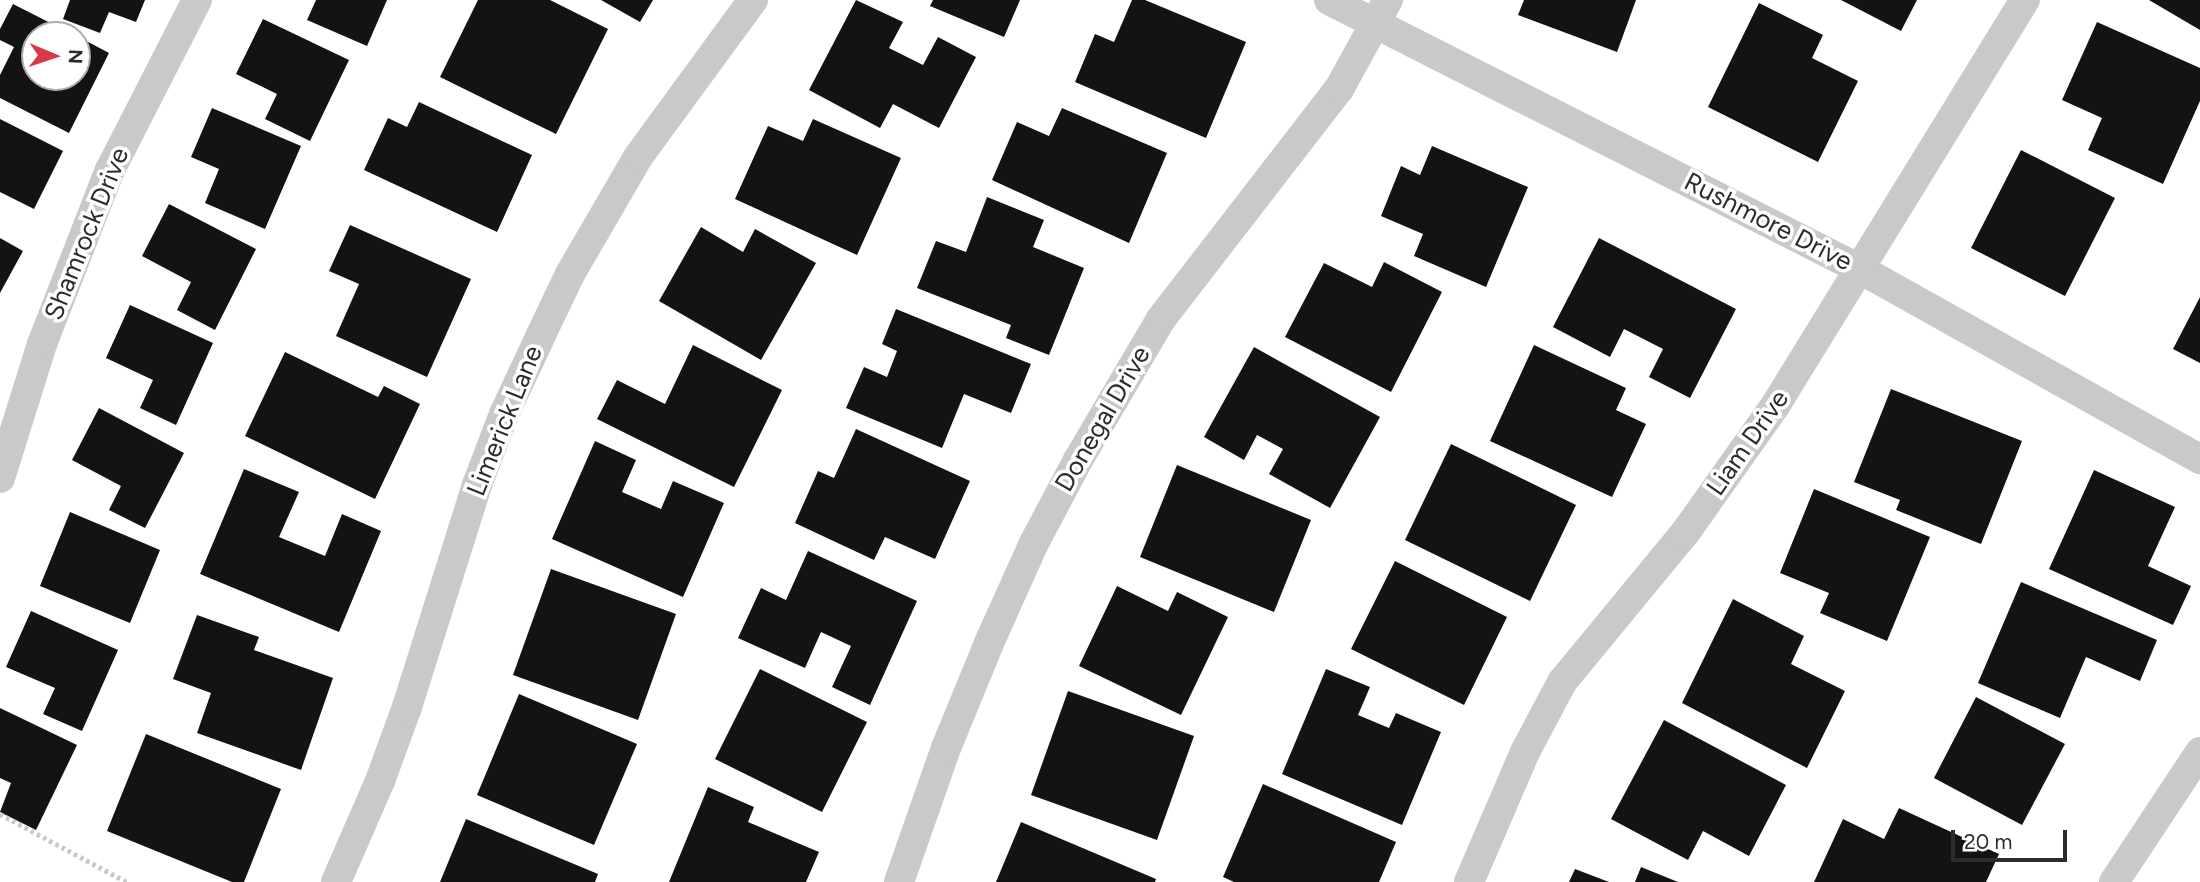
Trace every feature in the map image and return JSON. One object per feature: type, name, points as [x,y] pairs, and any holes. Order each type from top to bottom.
[{"type":"street","name":"Shamrock Drive","points":[[0,478],[43,344],[110,170],[197,0]]},
{"type":"street","name":"Limerick Lane","points":[[336,882],[380,781],[477,485],[504,414],[534,348],[570,274],[638,158],[753,0]]},
{"type":"street","name":"Rushmore Drive","points":[[1328,0],[1380,11],[1858,268],[2200,459]]},
{"type":"street","name":"Liam Drive","points":[[1469,882],[1525,752],[1562,682],[1685,534],[1775,406],[2025,0]]},
{"type":"street","name":"Donegal Drive","points":[[899,882],[937,774],[989,642],[1034,543],[1078,460],[1161,319],[1339,89],[1380,11]]},
{"type":"street","points":[[2114,882],[2200,752]]},
{"type":"path","points":[[0,814],[127,882]]},
{"type":"building","points":[[70,0],[145,0],[136,22],[109,12],[100,33],[91,30],[91,21],[63,19]]},
{"type":"building","points":[[316,0],[387,0],[367,46],[307,20]]},
{"type":"building","points":[[478,0],[550,0],[608,29],[556,134],[440,77]]},
{"type":"building","points":[[601,0],[653,0],[640,22]]},
{"type":"building","points":[[856,0],[903,22],[889,48],[923,65],[938,37],[976,57],[939,128],[893,104],[880,128],[809,90]]},
{"type":"building","points":[[933,0],[1020,0],[1004,37],[930,6]]},
{"type":"building","points":[[1132,0],[1145,0],[1246,42],[1206,138],[1075,82],[1095,34],[1114,42]]},
{"type":"building","points":[[1524,0],[1636,0],[1617,52],[1518,15]]},
{"type":"building","points":[[1841,0],[1917,0],[1901,31]]},
{"type":"building","points":[[2149,0],[2200,0],[2200,30]]},
{"type":"building","points":[[1759,3],[1823,35],[1812,58],[1858,81],[1818,162],[1708,107]]},
{"type":"building","points":[[13,4],[46,21],[21,21],[21,91],[90,91],[69,133],[0,98],[0,75],[14,47],[0,40],[0,29]]},
{"type":"building","points":[[263,19],[349,60],[310,141],[265,119],[277,94],[236,74]]},
{"type":"building","points":[[2097,22],[2200,68],[2200,101],[2163,184],[2088,150],[2102,118],[2062,100]]},
{"type":"building","points":[[91,43],[109,53],[91,89]]},
{"type":"building","points":[[419,102],[532,155],[497,232],[364,170],[388,118],[407,127]]},
{"type":"building","points":[[212,108],[301,146],[265,229],[205,203],[219,169],[191,157]]},
{"type":"building","points":[[1062,108],[1167,153],[1129,243],[992,180],[1017,122],[1049,136]]},
{"type":"building","points":[[0,119],[63,151],[34,209],[0,192]]},
{"type":"building","points":[[813,119],[901,158],[857,255],[735,199],[768,126],[803,141]]},
{"type":"building","points":[[1432,146],[1528,187],[1486,287],[1414,256],[1423,234],[1381,216],[1401,166],[1420,175]]},
{"type":"building","points":[[2021,150],[2115,198],[2065,296],[1971,248]]},
{"type":"building","points":[[987,197],[1044,220],[1033,247],[1084,268],[1049,355],[1006,338],[1011,325],[917,288],[936,241],[966,252]]},
{"type":"building","points":[[169,204],[256,249],[215,330],[177,310],[191,282],[142,256]]},
{"type":"building","points":[[350,225],[471,279],[427,377],[336,336],[359,284],[329,271]]},
{"type":"building","points":[[701,227],[743,252],[755,229],[816,263],[761,360],[659,301]]},
{"type":"building","points":[[0,238],[23,251],[0,293]]},
{"type":"building","points":[[1599,238],[1736,309],[1690,398],[1649,377],[1663,349],[1624,329],[1610,357],[1553,327]]},
{"type":"building","points":[[1384,262],[1442,292],[1391,392],[1285,337],[1324,263],[1372,287]]},
{"type":"building","points":[[2200,297],[2200,363],[2173,349]]},
{"type":"building","points":[[130,305],[213,343],[176,425],[140,408],[153,380],[106,358]]},
{"type":"building","points":[[896,309],[1031,364],[1011,413],[964,394],[942,448],[846,408],[864,367],[887,377],[897,351],[882,344]]},
{"type":"building","points":[[693,345],[782,390],[734,487],[597,419],[617,380],[665,404]]},
{"type":"building","points":[[1534,345],[1626,388],[1616,410],[1646,424],[1612,497],[1490,441]]},
{"type":"building","points":[[1254,347],[1380,417],[1330,508],[1269,474],[1283,449],[1257,435],[1244,460],[1204,437]]},
{"type":"building","points":[[285,352],[378,397],[384,386],[420,404],[375,499],[245,436]]},
{"type":"building","points":[[1891,389],[2022,441],[1981,544],[1896,510],[1900,500],[1854,482]]},
{"type":"building","points":[[99,408],[184,453],[145,528],[109,510],[121,486],[72,460]]},
{"type":"building","points":[[856,429],[970,481],[935,559],[885,537],[874,560],[795,523],[818,471],[834,478]]},
{"type":"building","points":[[595,441],[636,460],[622,492],[661,509],[673,481],[724,503],[683,597],[552,539]]},
{"type":"building","points":[[1451,444],[1576,505],[1530,601],[1405,540]]},
{"type":"building","points":[[1177,465],[1311,520],[1274,612],[1140,557]]},
{"type":"building","points":[[244,469],[299,492],[279,537],[325,556],[342,514],[381,531],[339,632],[200,574]]},
{"type":"building","points":[[2094,470],[2175,507],[2148,566],[2191,586],[2173,625],[2049,569]]},
{"type":"building","points":[[1814,489],[1930,537],[1887,641],[1820,613],[1829,593],[1780,573]]},
{"type":"building","points":[[70,512],[160,550],[130,623],[40,586]]},
{"type":"building","points":[[808,551],[917,601],[870,705],[832,687],[851,646],[821,632],[805,668],[738,638],[761,588],[786,600]]},
{"type":"building","points":[[1395,561],[1507,617],[1464,705],[1351,649]]},
{"type":"building","points":[[551,569],[676,614],[638,720],[513,675]]},
{"type":"building","points":[[2021,582],[2157,640],[2140,681],[2086,657],[2060,718],[1978,683]]},
{"type":"building","points":[[1117,586],[1168,611],[1177,592],[1228,617],[1181,715],[1079,666]]},
{"type":"building","points":[[1733,599],[1804,636],[1791,664],[1845,691],[1807,768],[1682,703]]},
{"type":"building","points":[[31,611],[118,650],[82,731],[43,714],[55,688],[6,667]]},
{"type":"building","points":[[197,615],[259,637],[254,650],[333,678],[301,770],[197,733],[211,693],[173,679]]},
{"type":"building","points":[[760,669],[867,722],[822,812],[715,759]]},
{"type":"building","points":[[1326,669],[1370,687],[1358,715],[1389,728],[1396,713],[1441,732],[1402,825],[1282,774]]},
{"type":"building","points":[[1068,691],[1194,736],[1157,840],[1031,795]]},
{"type":"building","points":[[519,694],[637,744],[594,845],[477,795]]},
{"type":"building","points":[[1976,697],[2065,744],[2022,825],[1934,778]]},
{"type":"building","points":[[0,708],[77,745],[36,830],[0,812],[11,783],[0,778]]},
{"type":"building","points":[[1664,720],[1786,785],[1749,856],[1703,831],[1688,860],[1611,819]]},
{"type":"building","points":[[146,734],[281,789],[244,882],[232,882],[107,831]]},
{"type":"building","points":[[1263,784],[1396,842],[1379,882],[1234,882],[1223,877]]},
{"type":"building","points":[[708,787],[754,807],[748,822],[819,852],[806,882],[669,882]]},
{"type":"building","points":[[1899,808],[1999,854],[1986,882],[1814,882],[1843,819],[1884,839]]},
{"type":"building","points":[[466,819],[598,874],[595,882],[440,882]]},
{"type":"building","points":[[1021,822],[1156,879],[1155,882],[996,882]]},
{"type":"building","points":[[1641,867],[1678,882],[1635,882]]},
{"type":"building","points":[[1575,869],[1609,882],[1569,882]]}]
